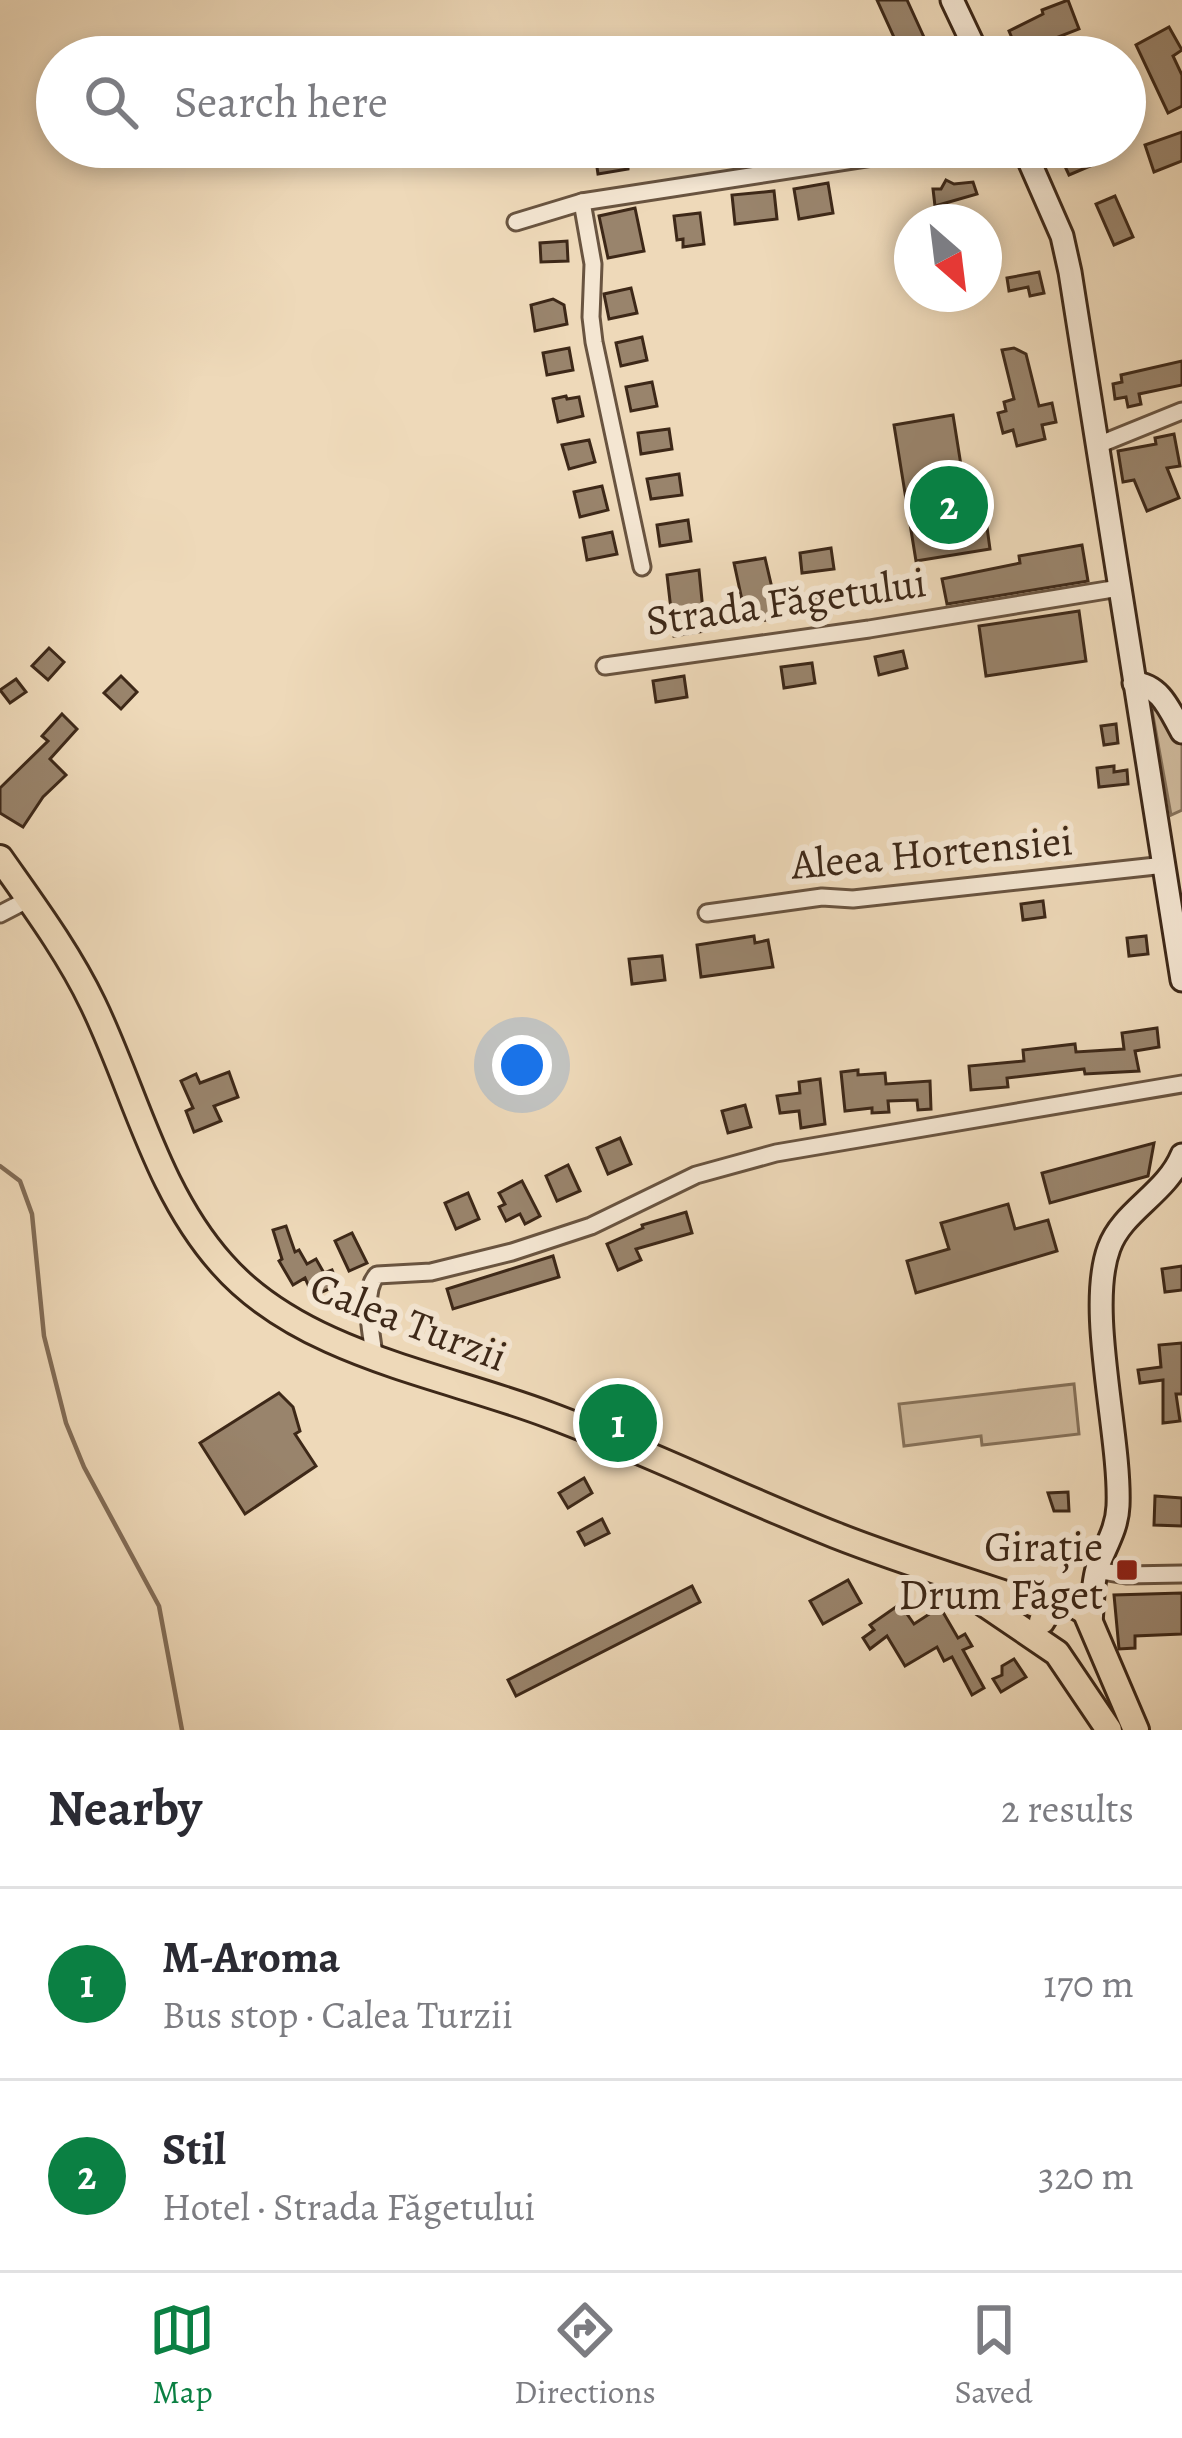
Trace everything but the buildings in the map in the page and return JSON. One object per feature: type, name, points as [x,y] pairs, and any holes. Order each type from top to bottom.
[{"type":"main road","points":[[952,0],[969,36]]},
{"type":"main road","points":[[1032,168],[1062,236],[1182,980]]},
{"type":"main road","points":[[1134,683],[1144,683],[1158,693],[1182,732]]},
{"type":"main road","name":"Calea Turzii","points":[[0,858],[92,1003],[166,1179],[202,1240],[246,1288],[289,1320],[330,1341],[550,1415],[945,1577],[1056,1606],[1079,1607],[1091,1626]]},
{"type":"main road","points":[[1096,1570],[1089,1641],[1076,1653],[1052,1649],[1040,1630],[1056,1606],[1096,1570],[1112,1538],[1119,1502],[1104,1323],[1106,1260],[1119,1231],[1176,1182],[1182,1155]]},
{"type":"main road","name":"Calea Turzii","points":[[945,1577],[1052,1649],[1109,1730]]},
{"type":"main road","points":[[1091,1626],[1136,1730]]},
{"type":"street","points":[[516,222],[582,202],[801,168]]},
{"type":"street","points":[[582,202],[593,264],[590,317],[594,342],[642,567]]},
{"type":"street","points":[[1098,445],[1182,411]]},
{"type":"street","name":"Strada Făgetului","points":[[605,666],[1119,588]]},
{"type":"street","name":"Aleea Hortensiei","points":[[707,913],[822,896],[853,898],[1165,865]]},
{"type":"street","points":[[0,914],[29,899]]},
{"type":"street","points":[[374,1356],[368,1295],[369,1283],[377,1275],[431,1272],[512,1252],[591,1226],[696,1175],[776,1153],[1182,1084]]},
{"type":"street","points":[[1096,1570],[1126,1575],[1182,1574]]},
{"type":"shaded area","points":[[1163,709],[1182,739],[1182,810],[1171,815],[1152,710]]},
{"type":"shaded area","points":[[1074,1384],[1079,1434],[982,1445],[981,1436],[904,1446],[899,1404]]},
{"type":"waterway","points":[[0,1166],[20,1181],[32,1214],[44,1336],[66,1423],[84,1467],[159,1606],[182,1730]]},
{"type":"place","name":"Stil","points":[[949,505]]},
{"type":"place","name":"M-Aroma","points":[[618,1423]]},
{"type":"place","name":"Girație Drum Făget","points":[[1127,1570]]}]
